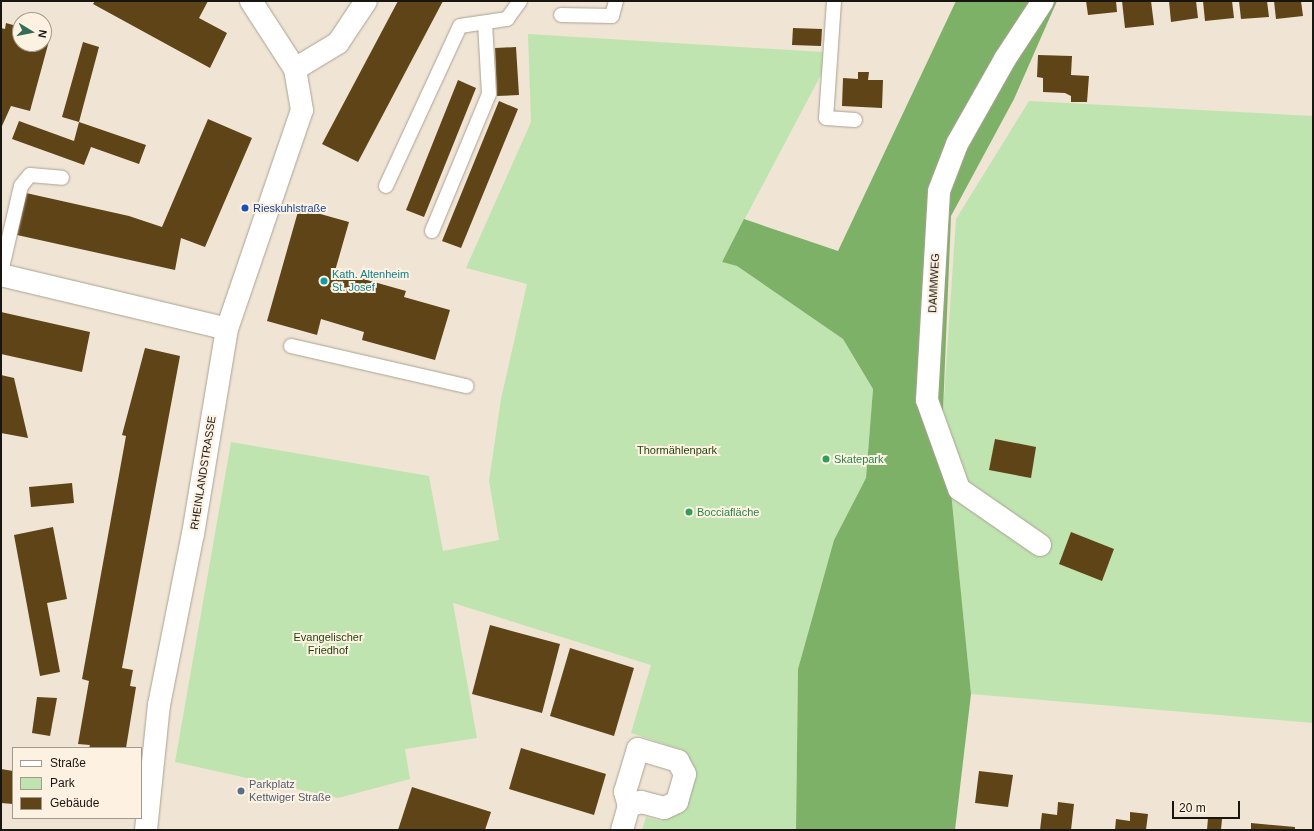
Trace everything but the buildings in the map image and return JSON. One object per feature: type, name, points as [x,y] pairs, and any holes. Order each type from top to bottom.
[{"type":"street","name":"RHEINLANDSTRASSE","points":[[146,830],[158,705],[193,534],[227,329],[264,215],[300,125],[303,102],[294,69],[251,1]]},
{"type":"street","points":[[294,69],[338,43],[366,1]]},
{"type":"street","name":"DAMMWEG","points":[[1040,545],[959,488],[927,400],[939,191],[957,144],[1005,58],[1043,1]]},
{"type":"street","points":[[1,275],[227,329]]},
{"type":"street","points":[[622,830],[629,806]]},
{"type":"lane","points":[[386,186],[460,26],[507,19],[520,1]]},
{"type":"lane","points":[[561,15],[612,16],[616,1]]},
{"type":"lane","points":[[834,1],[826,118],[855,120]]},
{"type":"lane","points":[[432,231],[489,94],[485,23]]},
{"type":"lane","points":[[1,272],[21,186],[30,175],[62,178]]},
{"type":"lane","points":[[291,346],[466,386]]},
{"type":"green space","points":[[956,1],[1057,1],[1014,99],[951,216],[943,411],[971,694],[955,830],[796,830],[798,669],[834,540],[866,478],[873,389],[843,339],[737,266],[722,262],[744,219],[838,251]]},
{"type":"green space","points":[[528,34],[823,52],[823,71],[722,262],[737,266],[843,339],[873,389],[866,478],[834,540],[798,669],[796,830],[642,830],[646,817],[661,821],[686,808],[696,776],[683,750],[631,733],[651,665],[453,603],[477,738],[405,749],[410,779],[338,798],[175,762],[231,442],[429,476],[443,551],[499,540],[489,481],[501,399],[527,284],[466,268],[531,122]]},
{"type":"green space","points":[[1029,101],[1313,116],[1313,723],[971,694],[943,412],[956,219]]},
{"type":"place","name":"Rieskuhlstraße","points":[[245,208]]},
{"type":"place","name":"Kath. Altenheim St. Josef","points":[[324,281]]},
{"type":"place","name":"Skatepark","points":[[826,459]]},
{"type":"place","name":"Bocciafläche","points":[[689,512]]},
{"type":"place","name":"Parkplatz Kettwiger Straße","points":[[241,791]]},
{"type":"park label","name":"Thormählenpark","points":[[677,450]]},
{"type":"park label","name":"Evangelischer Friedhof","points":[[328,644]]}]
